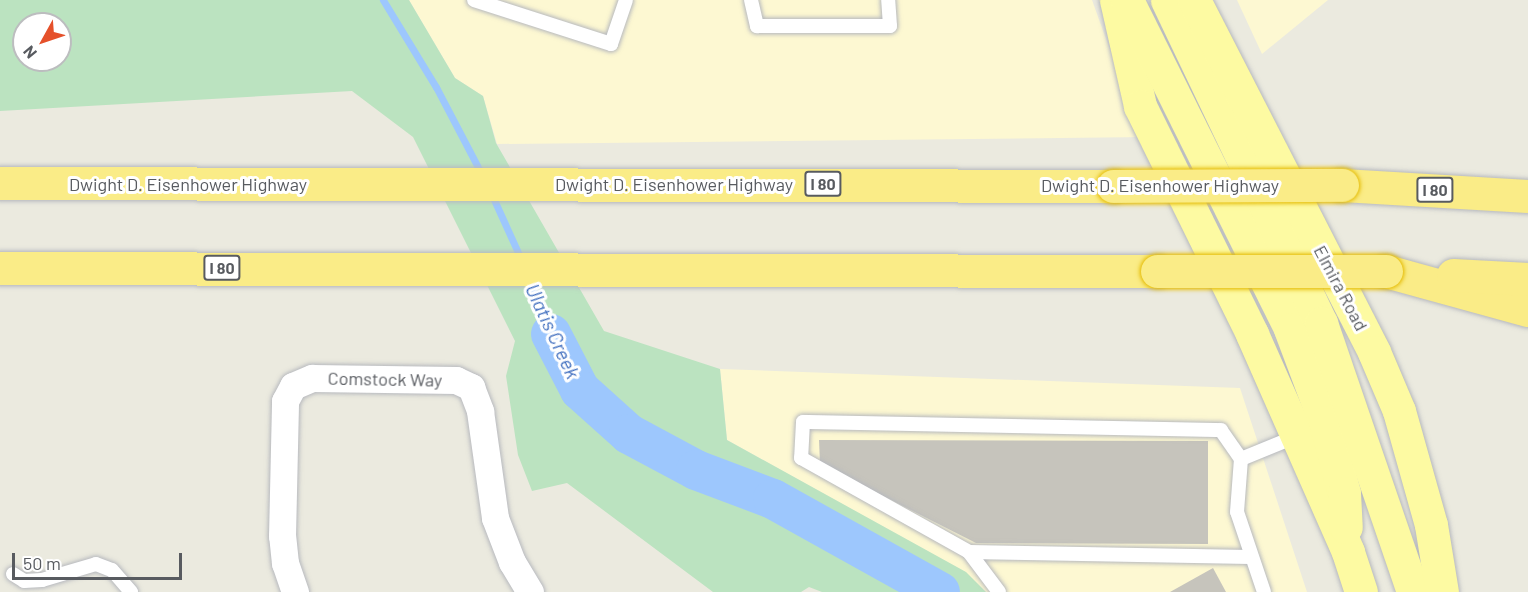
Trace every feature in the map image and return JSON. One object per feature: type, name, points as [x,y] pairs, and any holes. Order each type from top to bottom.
[{"type":"highway","name":"Dwight D. Eisenhower Highway","points":[[0,183],[1342,185],[1528,196]]},
{"type":"highway","name":"I 80","points":[[0,268],[1386,271],[1528,279]]},
{"type":"highway","points":[[1386,271],[1528,310]]},
{"type":"main road","points":[[1116,0],[1140,106],[1252,334],[1295,437],[1348,552],[1361,592]]},
{"type":"main road","points":[[1127,0],[1290,329],[1325,422],[1344,493],[1348,552]]},
{"type":"main road","name":"Elmira Road","points":[[1167,0],[1321,323],[1413,592]]},
{"type":"main road","name":"Elmira Road","points":[[1194,0],[1374,352],[1395,401],[1431,525],[1442,592]]},
{"type":"street","name":"Comstock Way","points":[[295,592],[282,536],[285,401],[293,386],[312,378],[456,380],[471,387],[480,411],[495,518],[512,562],[530,592]]},
{"type":"lane","points":[[474,0],[610,44],[626,0]]},
{"type":"lane","points":[[751,0],[757,26],[890,26],[888,0]]},
{"type":"lane","points":[[999,592],[969,552],[801,458],[803,422],[1221,430],[1241,459],[1237,512],[1250,557],[1264,592]]},
{"type":"lane","points":[[1241,459],[1295,437]]},
{"type":"lane","points":[[969,552],[1250,557]]},
{"type":"lane","points":[[13,574],[24,581],[42,580],[96,564],[112,570],[131,592]]},
{"type":"shaded area","points":[[409,0],[1092,0],[1123,86],[1148,137],[497,144],[483,96],[455,78]]},
{"type":"shaded area","points":[[1237,0],[1328,0],[1262,54]]},
{"type":"shaded area","points":[[720,369],[1240,388],[1307,592],[986,592],[965,572],[727,440]]},
{"type":"green space","points":[[0,0],[409,0],[455,78],[483,96],[496,143],[604,331],[720,369],[727,440],[966,572],[986,592],[822,592],[809,587],[801,592],[713,592],[567,483],[532,491],[518,455],[506,376],[515,341],[413,137],[352,91],[0,111]]},
{"type":"building","points":[[819,440],[1208,441],[1208,544],[976,543],[820,464]]},
{"type":"building","points":[[1213,568],[1226,592],[1170,592]]},
{"type":"waterway","name":"Ulatis Creek","points":[[383,0],[436,87],[482,175]]},
{"type":"waterway","name":"Ulatis Creek","points":[[491,193],[521,259]]},
{"type":"waterway","name":"Ulatis Creek","points":[[528,278],[551,334]]},
{"type":"waterway","name":"Ulatis Creek","points":[[551,334],[580,390],[629,434],[696,470],[773,499],[940,592]]}]
